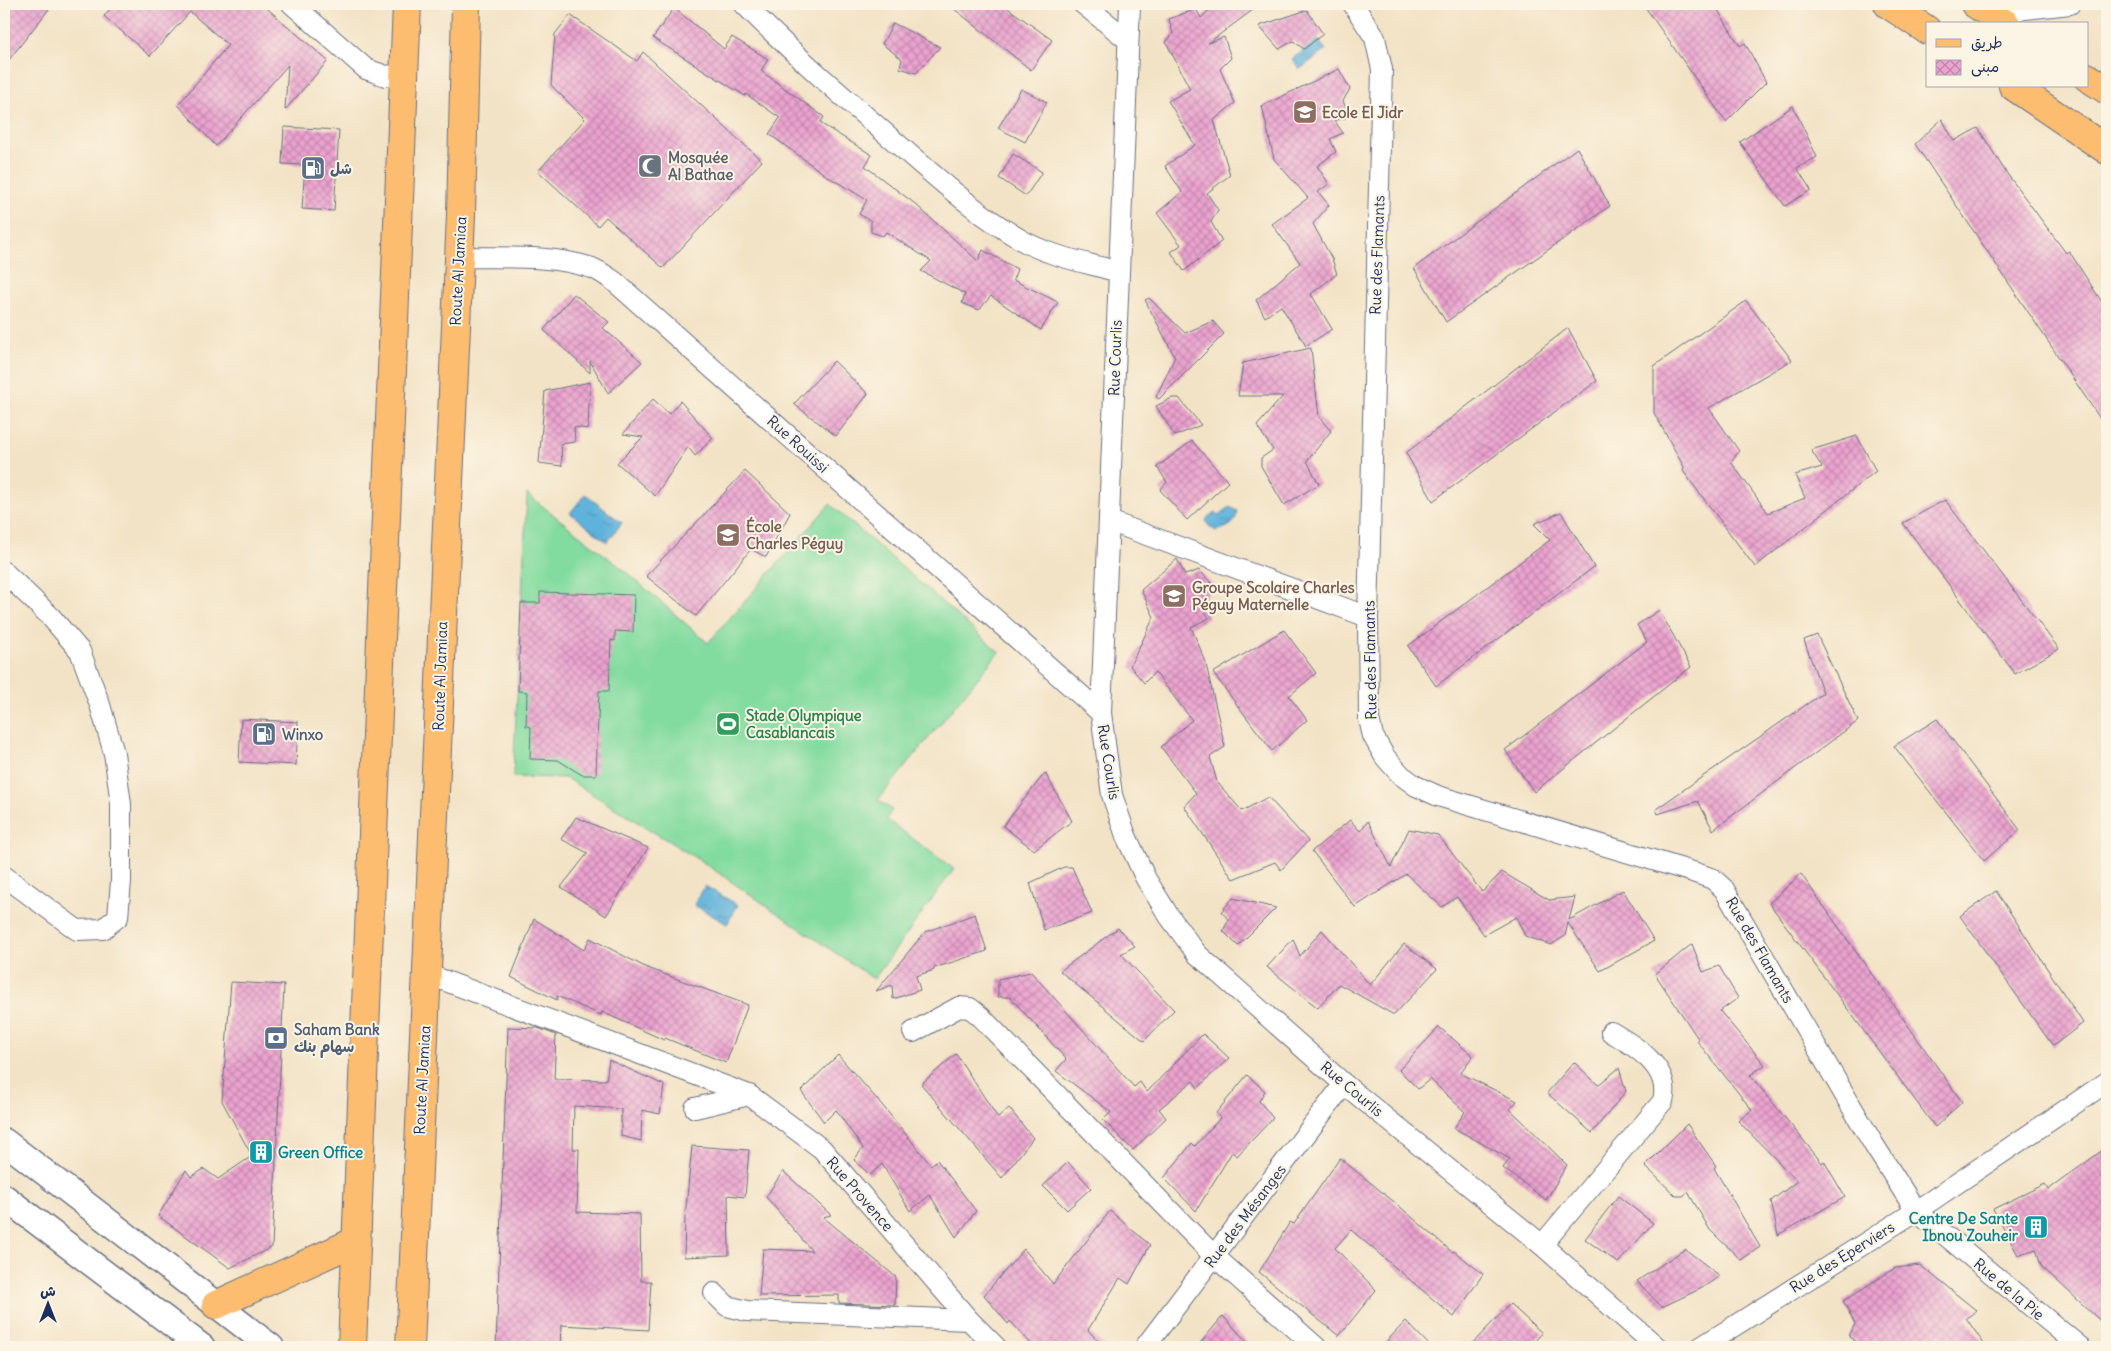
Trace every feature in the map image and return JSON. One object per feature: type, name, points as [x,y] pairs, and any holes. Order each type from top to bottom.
[{"type":"main road","points":[[352,1347],[407,4]]},
{"type":"main road","points":[[1888,4],[1926,29]]},
{"type":"main road","name":"Route Al Jamiaa","points":[[410,1347],[458,257],[465,5]]},
{"type":"main road","points":[[2088,78],[2107,90]]},
{"type":"main road","points":[[2016,88],[2107,150]]},
{"type":"main road","points":[[216,1305],[356,1241]]},
{"type":"street","points":[[292,4],[366,69],[386,76],[404,74]]},
{"type":"street","points":[[744,4],[773,34],[835,90],[960,197],[1026,242],[1060,255],[1119,272]]},
{"type":"street","points":[[1083,4],[1128,40]]},
{"type":"street","name":"Rue Courlis","points":[[1130,4],[1101,713],[1112,795],[1126,836],[1146,880],[1197,954],[1344,1084],[1542,1245],[1657,1347]]},
{"type":"street","name":"Rue des Flamants","points":[[1353,4],[1375,38],[1382,68],[1368,616],[1369,719],[1373,736],[1385,757],[1401,775],[1416,786],[1438,796],[1694,872],[1718,884],[1732,902],[1874,1145],[1916,1211]]},
{"type":"street","points":[[1991,14],[2070,4]]},
{"type":"street","name":"Rue Rouissi","points":[[458,257],[550,260],[572,263],[594,269],[615,282],[1101,713]]},
{"type":"street","points":[[1109,521],[1368,616]]},
{"type":"street","points":[[4,572],[50,616],[80,651],[100,705],[114,753],[121,804],[121,881],[118,917],[103,929],[77,930],[4,876]]},
{"type":"street","name":"Rue Provence","points":[[427,974],[749,1095],[822,1149],[970,1320],[996,1347]]},
{"type":"street","points":[[913,1032],[959,1007],[970,1008],[980,1016],[1214,1256],[1316,1347]]},
{"type":"street","points":[[1542,1245],[1664,1101],[1666,1092],[1664,1082],[1649,1058],[1631,1043],[1611,1032]]},
{"type":"street","name":"Rue des Eperviers","points":[[1701,1347],[1916,1211],[2107,1082]]},
{"type":"street","name":"Rue des Mésanges","points":[[1145,1347],[1344,1084]]},
{"type":"street","points":[[695,1108],[749,1095]]},
{"type":"street","points":[[4,1141],[271,1347]]},
{"type":"street","points":[[4,1197],[202,1347]]},
{"type":"street","name":"Rue de la Pie","points":[[1916,1211],[2080,1347]]},
{"type":"street","points":[[714,1293],[727,1306],[747,1311],[970,1320]]},
{"type":"green space","name":"Stade Olympique Casablancais","points":[[527,494],[624,570],[708,643],[830,504],[999,652],[878,800],[892,810],[886,819],[954,869],[874,979],[704,863],[566,778],[513,777]]},
{"type":"water","points":[[1318,40],[1326,50],[1300,69],[1292,59]]},
{"type":"water","points":[[585,494],[622,523],[607,542],[570,513]]},
{"type":"water","points":[[1230,507],[1237,511],[1231,525],[1216,531],[1208,525],[1206,520],[1209,516],[1216,513],[1219,515]]},
{"type":"water","points":[[705,886],[738,905],[727,924],[694,905]]},
{"type":"building","points":[[4,4],[53,4],[4,66]]},
{"type":"building","points":[[114,4],[262,4],[328,61],[285,110],[288,65],[216,146],[178,105],[228,45],[190,12],[150,56],[104,16]]},
{"type":"building","points":[[948,4],[1002,4],[1052,40],[1031,70]]},
{"type":"building","points":[[1216,4],[1261,4],[1208,43],[1224,37],[1231,58],[1220,69],[1235,103],[1214,120],[1230,175],[1207,193],[1218,210],[1211,222],[1222,241],[1184,271],[1171,252],[1181,245],[1157,213],[1182,192],[1165,166],[1195,145],[1168,101],[1190,89],[1166,42],[1173,34],[1169,19],[1196,9],[1201,18]]},
{"type":"building","points":[[1643,4],[1714,4],[1740,46],[1745,43],[1766,82],[1726,122]]},
{"type":"building","points":[[674,8],[724,49],[732,37],[768,59],[761,71],[824,117],[820,123],[872,155],[865,166],[914,203],[978,261],[983,250],[1017,269],[1013,280],[1058,302],[1041,330],[991,296],[979,310],[962,303],[965,294],[921,271],[931,261],[886,232],[883,236],[871,232],[871,221],[859,214],[867,200],[827,176],[769,134],[780,118],[746,94],[745,96],[653,38]]},
{"type":"building","points":[[1307,10],[1323,34],[1304,49],[1293,41],[1279,49],[1259,26]]},
{"type":"building","name":"Mosquée Al Bathae","points":[[570,15],[637,61],[643,52],[762,161],[663,268],[606,217],[598,226],[538,171],[585,119],[551,85],[555,34]]},
{"type":"building","points":[[893,23],[940,47],[916,73],[900,68],[902,59],[882,44]]},
{"type":"building","points":[[1339,69],[1350,89],[1343,101],[1350,117],[1334,120],[1343,133],[1330,139],[1336,152],[1317,166],[1329,184],[1318,192],[1329,205],[1313,224],[1332,259],[1337,274],[1311,294],[1332,329],[1306,346],[1281,306],[1265,317],[1256,300],[1300,263],[1272,224],[1308,198],[1274,159],[1262,106]]},
{"type":"building","points":[[1021,89],[1047,102],[1025,142],[998,128]]},
{"type":"building","points":[[1793,106],[1817,157],[1797,168],[1811,190],[1785,206],[1740,142]]},
{"type":"building","points":[[1942,119],[1954,141],[1978,128],[2005,171],[2066,253],[2069,251],[2107,310],[2107,429],[1915,144]]},
{"type":"building","points":[[284,127],[339,130],[334,211],[302,209],[305,165],[282,164]]},
{"type":"building","points":[[1577,148],[1610,206],[1446,322],[1414,268]]},
{"type":"building","points":[[1013,154],[1042,172],[1026,196],[999,178]]},
{"type":"building","points":[[574,294],[609,322],[603,328],[642,362],[608,393],[590,361],[590,373],[544,330]]},
{"type":"building","points":[[1149,298],[1185,333],[1213,321],[1224,334],[1159,399],[1156,397],[1175,357],[1145,300]]},
{"type":"building","points":[[1746,301],[1792,360],[1709,408],[1739,451],[1731,462],[1768,513],[1805,498],[1795,475],[1822,467],[1811,450],[1857,436],[1876,471],[1755,567],[1683,471],[1684,467],[1654,413],[1654,366]]},
{"type":"building","points":[[1568,328],[1597,381],[1433,501],[1406,453]]},
{"type":"building","points":[[1311,348],[1319,417],[1331,431],[1307,461],[1319,484],[1284,505],[1261,466],[1261,458],[1273,450],[1257,426],[1283,396],[1238,396],[1243,363]]},
{"type":"building","points":[[834,361],[868,394],[836,436],[794,404]]},
{"type":"building","points":[[590,382],[588,429],[574,427],[575,442],[561,444],[562,466],[539,463],[545,391]]},
{"type":"building","points":[[1172,398],[1179,398],[1201,425],[1175,436],[1156,406]]},
{"type":"building","points":[[653,399],[669,414],[680,401],[713,438],[695,456],[688,447],[655,496],[617,463],[643,437],[623,434]]},
{"type":"building","points":[[1192,441],[1228,482],[1187,520],[1160,490],[1167,482],[1157,467]]},
{"type":"building","points":[[745,471],[790,513],[766,557],[751,549],[696,616],[646,576]]},
{"type":"building","points":[[1945,500],[2059,649],[2015,674],[1903,523]]},
{"type":"building","points":[[1561,512],[1594,567],[1436,686],[1408,646],[1550,540],[1534,524]]},
{"type":"building","points":[[1177,559],[1185,575],[1199,570],[1214,586],[1199,603],[1209,618],[1191,627],[1205,660],[1225,747],[1210,757],[1217,782],[1242,811],[1268,797],[1308,841],[1281,870],[1275,862],[1233,879],[1184,806],[1196,793],[1161,747],[1192,720],[1155,672],[1144,683],[1130,666],[1154,617],[1141,590]]},
{"type":"building","points":[[540,592],[634,595],[633,632],[615,631],[615,641],[611,640],[609,691],[599,691],[596,775],[582,775],[558,760],[530,759],[531,727],[526,726],[527,692],[518,691],[521,603],[540,603]]},
{"type":"building","points":[[1659,610],[1691,667],[1534,792],[1505,750],[1647,642],[1637,625]]},
{"type":"building","points":[[1284,630],[1316,673],[1289,696],[1307,720],[1272,751],[1213,673]]},
{"type":"building","points":[[1817,635],[1858,721],[1713,830],[1698,801],[1658,814],[1656,809],[1823,693],[1804,640]]},
{"type":"building","points":[[241,719],[298,722],[296,765],[239,762]]},
{"type":"building","points":[[1937,719],[2020,830],[1984,861],[1894,746]]},
{"type":"building","points":[[1045,773],[1072,821],[1034,850],[1003,826]]},
{"type":"building","points":[[576,817],[648,848],[606,916],[561,887],[588,853],[561,839]]},
{"type":"building","points":[[1350,820],[1360,831],[1368,821],[1391,867],[1409,829],[1438,835],[1482,892],[1502,872],[1549,900],[1575,897],[1569,920],[1623,890],[1654,941],[1600,971],[1568,923],[1565,936],[1551,945],[1525,936],[1516,917],[1484,935],[1457,897],[1442,907],[1406,874],[1355,907],[1312,851]]},
{"type":"building","points":[[1064,867],[1072,867],[1092,913],[1044,930],[1030,883]]},
{"type":"building","points":[[1801,874],[1962,1102],[1935,1127],[1769,903]]},
{"type":"building","points":[[1996,891],[2083,1023],[2053,1046],[1960,916]]},
{"type":"building","points":[[1233,898],[1276,908],[1238,946],[1223,931],[1229,919],[1221,912]]},
{"type":"building","points":[[975,914],[987,951],[934,968],[934,970],[916,976],[920,990],[893,999],[892,985],[876,991],[925,932]]},
{"type":"building","points":[[534,919],[584,950],[590,938],[645,967],[748,1005],[726,1063],[665,1038],[664,1040],[602,1012],[601,1015],[557,996],[557,1000],[511,977]]},
{"type":"building","points":[[1118,928],[1135,946],[1121,954],[1174,1010],[1144,1041],[1060,971]]},
{"type":"building","points":[[1322,930],[1370,985],[1404,944],[1437,969],[1394,1015],[1339,984],[1318,1008],[1267,967],[1293,939],[1300,956]]},
{"type":"building","points":[[1692,944],[1703,972],[1719,966],[1738,998],[1720,1011],[1765,1065],[1750,1075],[1822,1163],[1824,1161],[1845,1197],[1778,1235],[1771,1201],[1797,1181],[1738,1121],[1752,1110],[1697,1041],[1699,1040],[1655,974]]},
{"type":"building","points":[[1031,972],[1134,1087],[1140,1082],[1147,1092],[1203,1034],[1229,1058],[1198,1088],[1193,1081],[1159,1109],[1166,1118],[1133,1150],[1103,1120],[1111,1112],[1056,1071],[1066,1059],[1010,997],[998,997],[998,979]]},
{"type":"building","name":"Green Office","points":[[231,982],[284,985],[272,1247],[230,1268],[158,1216],[186,1170],[191,1177],[204,1169],[218,1179],[252,1156],[222,1101]]},
{"type":"building","points":[[508,1027],[538,1028],[556,1035],[554,1079],[606,1080],[609,1060],[664,1085],[660,1114],[642,1110],[641,1141],[621,1136],[621,1109],[574,1106],[573,1149],[579,1149],[577,1212],[640,1214],[641,1281],[651,1281],[648,1330],[562,1325],[561,1347],[496,1347]]},
{"type":"building","points":[[1439,1027],[1473,1056],[1460,1073],[1517,1101],[1510,1109],[1567,1165],[1546,1200],[1503,1168],[1510,1159],[1454,1128],[1465,1112],[1430,1079],[1418,1089],[1399,1070]]},
{"type":"building","points":[[956,1054],[998,1118],[1009,1108],[1033,1138],[1002,1178],[921,1084]]},
{"type":"building","points":[[838,1055],[931,1165],[937,1160],[976,1211],[956,1237],[930,1195],[910,1211],[882,1164],[870,1175],[854,1160],[863,1148],[836,1110],[824,1122],[801,1091]]},
{"type":"building","points":[[1574,1062],[1598,1085],[1619,1068],[1626,1091],[1592,1133],[1547,1093]]},
{"type":"building","points":[[1247,1075],[1265,1091],[1259,1101],[1273,1118],[1237,1156],[1232,1152],[1196,1211],[1164,1178],[1192,1143],[1195,1146],[1220,1118],[1216,1113]]},
{"type":"building","points":[[1687,1124],[1716,1166],[1714,1168],[1760,1247],[1741,1260],[1710,1230],[1688,1192],[1683,1196],[1676,1196],[1645,1166]]},
{"type":"building","points":[[692,1146],[749,1150],[745,1197],[728,1195],[729,1255],[684,1257],[685,1218]]},
{"type":"building","points":[[2107,1147],[2107,1327],[2041,1266],[2036,1249],[2018,1255],[1993,1209],[2045,1184],[2048,1190]]},
{"type":"building","points":[[1340,1158],[1452,1252],[1454,1251],[1483,1274],[1454,1317],[1351,1230],[1335,1248],[1376,1290],[1339,1336],[1259,1272],[1290,1222],[1294,1224]]},
{"type":"building","points":[[1068,1162],[1091,1188],[1067,1210],[1043,1186]]},
{"type":"building","points":[[783,1171],[831,1215],[823,1217],[896,1277],[895,1305],[839,1303],[839,1295],[759,1296],[763,1249],[812,1251],[766,1197]]},
{"type":"building","points":[[1618,1196],[1653,1223],[1618,1263],[1585,1239]]},
{"type":"building","points":[[1110,1211],[1150,1245],[1129,1284],[1120,1278],[1088,1330],[1104,1347],[1034,1347],[1010,1321],[1008,1324],[984,1295],[1024,1249],[1053,1284]]},
{"type":"building","points":[[1685,1249],[1720,1276],[1702,1288],[1662,1307],[1637,1281]]},
{"type":"building","points":[[1920,1265],[1977,1311],[1966,1318],[1986,1347],[1861,1347],[1849,1336],[1855,1324],[1843,1301],[1895,1268]]},
{"type":"building","points":[[1510,1304],[1542,1333],[1530,1347],[1469,1347]]},
{"type":"building","points":[[1223,1316],[1252,1347],[1197,1347]]},
{"type":"building","points":[[1406,1321],[1431,1347],[1381,1347]]},
{"type":"place","name":"Ecole El Jidr","points":[[1305,112]]},
{"type":"place","name":"Mosquée Al Bathae","points":[[650,166]]},
{"type":"place","name":"شل","points":[[313,168]]},
{"type":"place","name":"École Charles Péguy","points":[[728,535]]},
{"type":"place","name":"Groupe Scolaire Charles Péguy Maternelle","points":[[1174,596]]},
{"type":"place","name":"Stade Olympique Casablancais","points":[[728,724]]},
{"type":"place","name":"Winxo","points":[[264,734]]},
{"type":"place","name":"Saham Bank سهام بنك","points":[[276,1038]]},
{"type":"place","name":"Green Office","points":[[261,1152]]},
{"type":"place","name":"Centre De Sante Ibnou Zouheir","points":[[2036,1227]]}]
